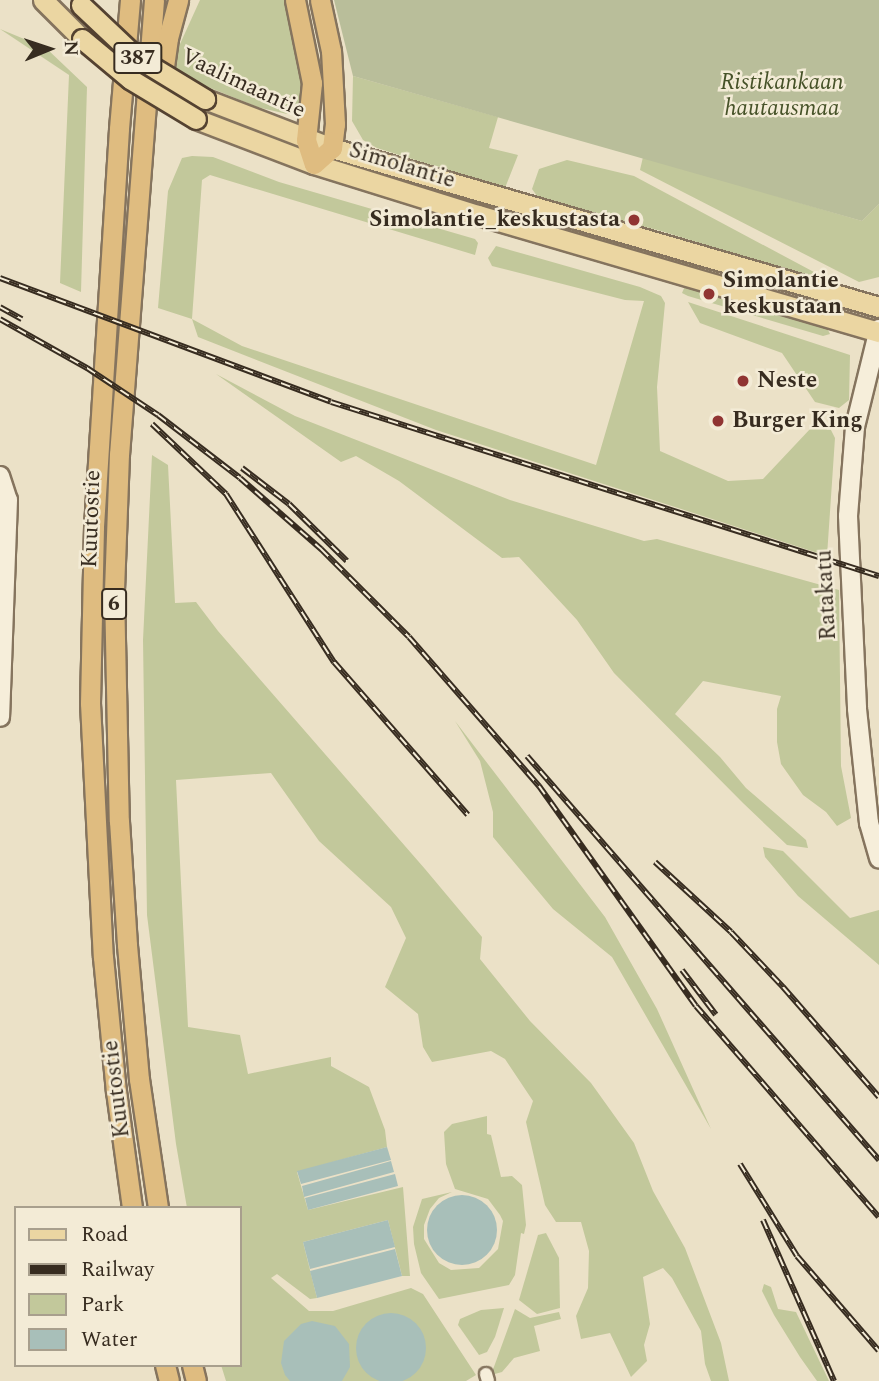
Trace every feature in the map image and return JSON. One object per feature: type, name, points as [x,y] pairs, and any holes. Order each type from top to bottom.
[{"type":"highway","points":[[119,129],[122,0]]},
{"type":"highway","name":"Kuutostie","points":[[130,0],[119,129],[94,527],[90,703],[103,957],[116,1091],[132,1206]]},
{"type":"highway","name":"Kuutostie","points":[[154,0],[120,454],[114,591],[119,821],[139,1079],[158,1206]]},
{"type":"highway","points":[[120,454],[164,61],[178,0]]},
{"type":"highway","points":[[295,0],[312,83],[306,140],[314,164],[332,148],[333,74],[320,0]]},
{"type":"main road","name":"Vaalimaantie","points":[[43,0],[82,39],[130,79],[196,119],[314,164]]},
{"type":"main road","name":"Vaalimaantie","points":[[78,3],[136,57],[205,99],[332,148]]},
{"type":"main road","name":"Simolantie","points":[[332,148],[879,307]]},
{"type":"main road","name":"Simolantie","points":[[314,164],[478,215],[879,331]]},
{"type":"main road","name":"Ratakatu","points":[[879,331],[855,428],[848,516],[857,709],[869,824],[879,859]]},
{"type":"main road","points":[[0,476],[8,500],[0,717]]},
{"type":"green space","points":[[200,0],[288,0],[306,77],[299,109],[287,114],[257,107],[203,85],[170,66]]},
{"type":"green space","name":"Ristikankaan hautausmaa","points":[[334,0],[879,0],[879,204],[862,221],[353,76]]},
{"type":"green space","points":[[0,29],[46,48],[87,87],[81,292],[60,283],[69,75]]},
{"type":"green space","points":[[353,76],[498,117],[489,148],[518,155],[505,188],[377,148],[363,140],[352,121]]},
{"type":"green space","points":[[213,157],[279,182],[475,239],[478,243],[475,255],[210,175],[202,180],[192,319],[158,308],[168,191],[182,158]]},
{"type":"green space","points":[[643,157],[862,221],[879,204],[879,277],[859,282],[640,170]]},
{"type":"green space","points":[[567,160],[634,176],[842,287],[661,231],[540,200],[532,189],[539,169]]},
{"type":"green space","points":[[520,211],[718,269],[696,269],[518,218]]},
{"type":"green space","points":[[496,246],[640,287],[661,296],[665,303],[657,387],[660,451],[728,481],[763,479],[811,428],[829,426],[835,438],[827,556],[436,430],[198,337],[192,319],[242,346],[596,465],[644,301],[625,300],[492,266],[488,258]]},
{"type":"green space","points":[[686,284],[825,324],[830,334],[823,336],[688,296],[682,293]]},
{"type":"green space","points":[[688,302],[850,355],[849,400],[839,408],[815,402],[782,353],[700,323]]},
{"type":"green space","points":[[216,374],[295,416],[510,500],[644,541],[657,539],[839,590],[841,766],[851,818],[837,826],[826,812],[803,795],[781,764],[777,742],[777,709],[781,696],[703,681],[675,714],[720,757],[746,788],[806,840],[808,848],[787,845],[743,803],[614,673],[577,620],[519,557],[502,558],[399,481],[356,456],[341,462]]},
{"type":"green space","points":[[152,455],[168,465],[175,603],[196,602],[218,631],[425,869],[482,937],[480,959],[530,1021],[591,1083],[634,1143],[653,1191],[685,1248],[721,1343],[729,1381],[711,1381],[705,1364],[701,1331],[672,1278],[663,1268],[643,1277],[650,1324],[644,1345],[647,1361],[631,1377],[610,1333],[581,1339],[576,1316],[588,1288],[589,1251],[581,1222],[556,1222],[545,1205],[526,1122],[533,1101],[505,1059],[491,1051],[432,1062],[423,1047],[418,1014],[385,987],[406,938],[391,907],[319,841],[271,773],[176,780],[188,1027],[240,1035],[248,1074],[331,1057],[331,1066],[369,1087],[385,1130],[387,1147],[297,1172],[308,1210],[403,1187],[410,1276],[402,1276],[388,1220],[303,1242],[317,1298],[310,1299],[277,1274],[271,1278],[309,1311],[333,1311],[411,1288],[423,1294],[476,1375],[466,1381],[226,1381],[222,1367],[242,1367],[242,1206],[187,1206],[176,1144],[147,915],[143,640]]},
{"type":"green space","points":[[455,721],[605,917],[657,1009],[711,1129],[612,957],[553,909],[493,837],[493,812],[480,761]]},
{"type":"green space","points":[[763,847],[783,851],[850,918],[879,910],[879,965],[798,896],[765,857]]},
{"type":"green space","points":[[487,1116],[487,1134],[491,1135],[501,1177],[512,1176],[522,1185],[526,1225],[524,1234],[521,1233],[515,1275],[509,1285],[439,1299],[421,1273],[414,1244],[413,1227],[422,1199],[452,1192],[439,1198],[430,1209],[424,1225],[424,1239],[439,1263],[451,1270],[479,1268],[498,1249],[503,1221],[500,1215],[488,1199],[455,1189],[446,1164],[444,1132],[452,1124]]},
{"type":"green space","points":[[546,1233],[559,1258],[560,1308],[537,1314],[519,1300],[538,1235]]},
{"type":"green space","points":[[764,1284],[771,1287],[778,1309],[796,1312],[829,1381],[817,1381],[800,1357],[762,1291]]},
{"type":"green space","points":[[504,1308],[495,1337],[487,1352],[479,1355],[458,1325],[460,1319],[481,1310]]},
{"type":"green space","points":[[515,1309],[530,1318],[559,1312],[561,1319],[534,1326],[540,1351],[514,1358],[502,1372],[491,1375]]},
{"type":"water","points":[[387,1147],[391,1160],[301,1184],[297,1171]]},
{"type":"water","points":[[391,1161],[394,1172],[304,1197],[302,1186]]},
{"type":"water","points":[[395,1174],[398,1186],[308,1210],[305,1198]]},
{"type":"water","points":[[469,1195],[482,1201],[491,1210],[495,1216],[495,1244],[487,1255],[476,1263],[455,1265],[437,1255],[429,1244],[427,1223],[437,1205],[448,1197]]},
{"type":"water","points":[[388,1220],[395,1247],[310,1269],[303,1242]]},
{"type":"water","points":[[395,1249],[402,1276],[317,1298],[310,1271]]},
{"type":"water","points":[[384,1314],[398,1314],[411,1319],[420,1328],[425,1341],[425,1355],[420,1368],[411,1377],[398,1382],[384,1382],[371,1377],[362,1368],[357,1355],[357,1341],[362,1328],[371,1319]]},
{"type":"water","points":[[312,1321],[335,1326],[349,1344],[350,1367],[342,1381],[290,1381],[285,1375],[281,1363],[284,1341],[301,1324]]},
{"type":"railway","points":[[0,278],[331,402],[879,576]]},
{"type":"railway","points":[[0,307],[22,319]]},
{"type":"railway","points":[[0,319],[87,368],[158,415],[240,478],[321,549],[409,637],[539,786],[696,1006],[879,1217]]},
{"type":"railway","points":[[152,424],[226,494],[334,662],[468,815]]},
{"type":"railway","points":[[242,468],[289,504],[347,561]]},
{"type":"railway","points":[[527,756],[879,1160]]},
{"type":"railway","points":[[655,862],[731,932],[879,1097]]},
{"type":"railway","points":[[682,970],[716,1015]]},
{"type":"railway","points":[[740,1164],[797,1256],[879,1351]]},
{"type":"railway","points":[[763,1220],[834,1381]]},
{"type":"place","name":"Simolantie_keskustasta","points":[[634,220]]},
{"type":"place","name":"Simolantie keskustaan","points":[[709,294]]},
{"type":"place","name":"Neste","points":[[743,381]]},
{"type":"place","name":"Burger King","points":[[718,421]]}]
